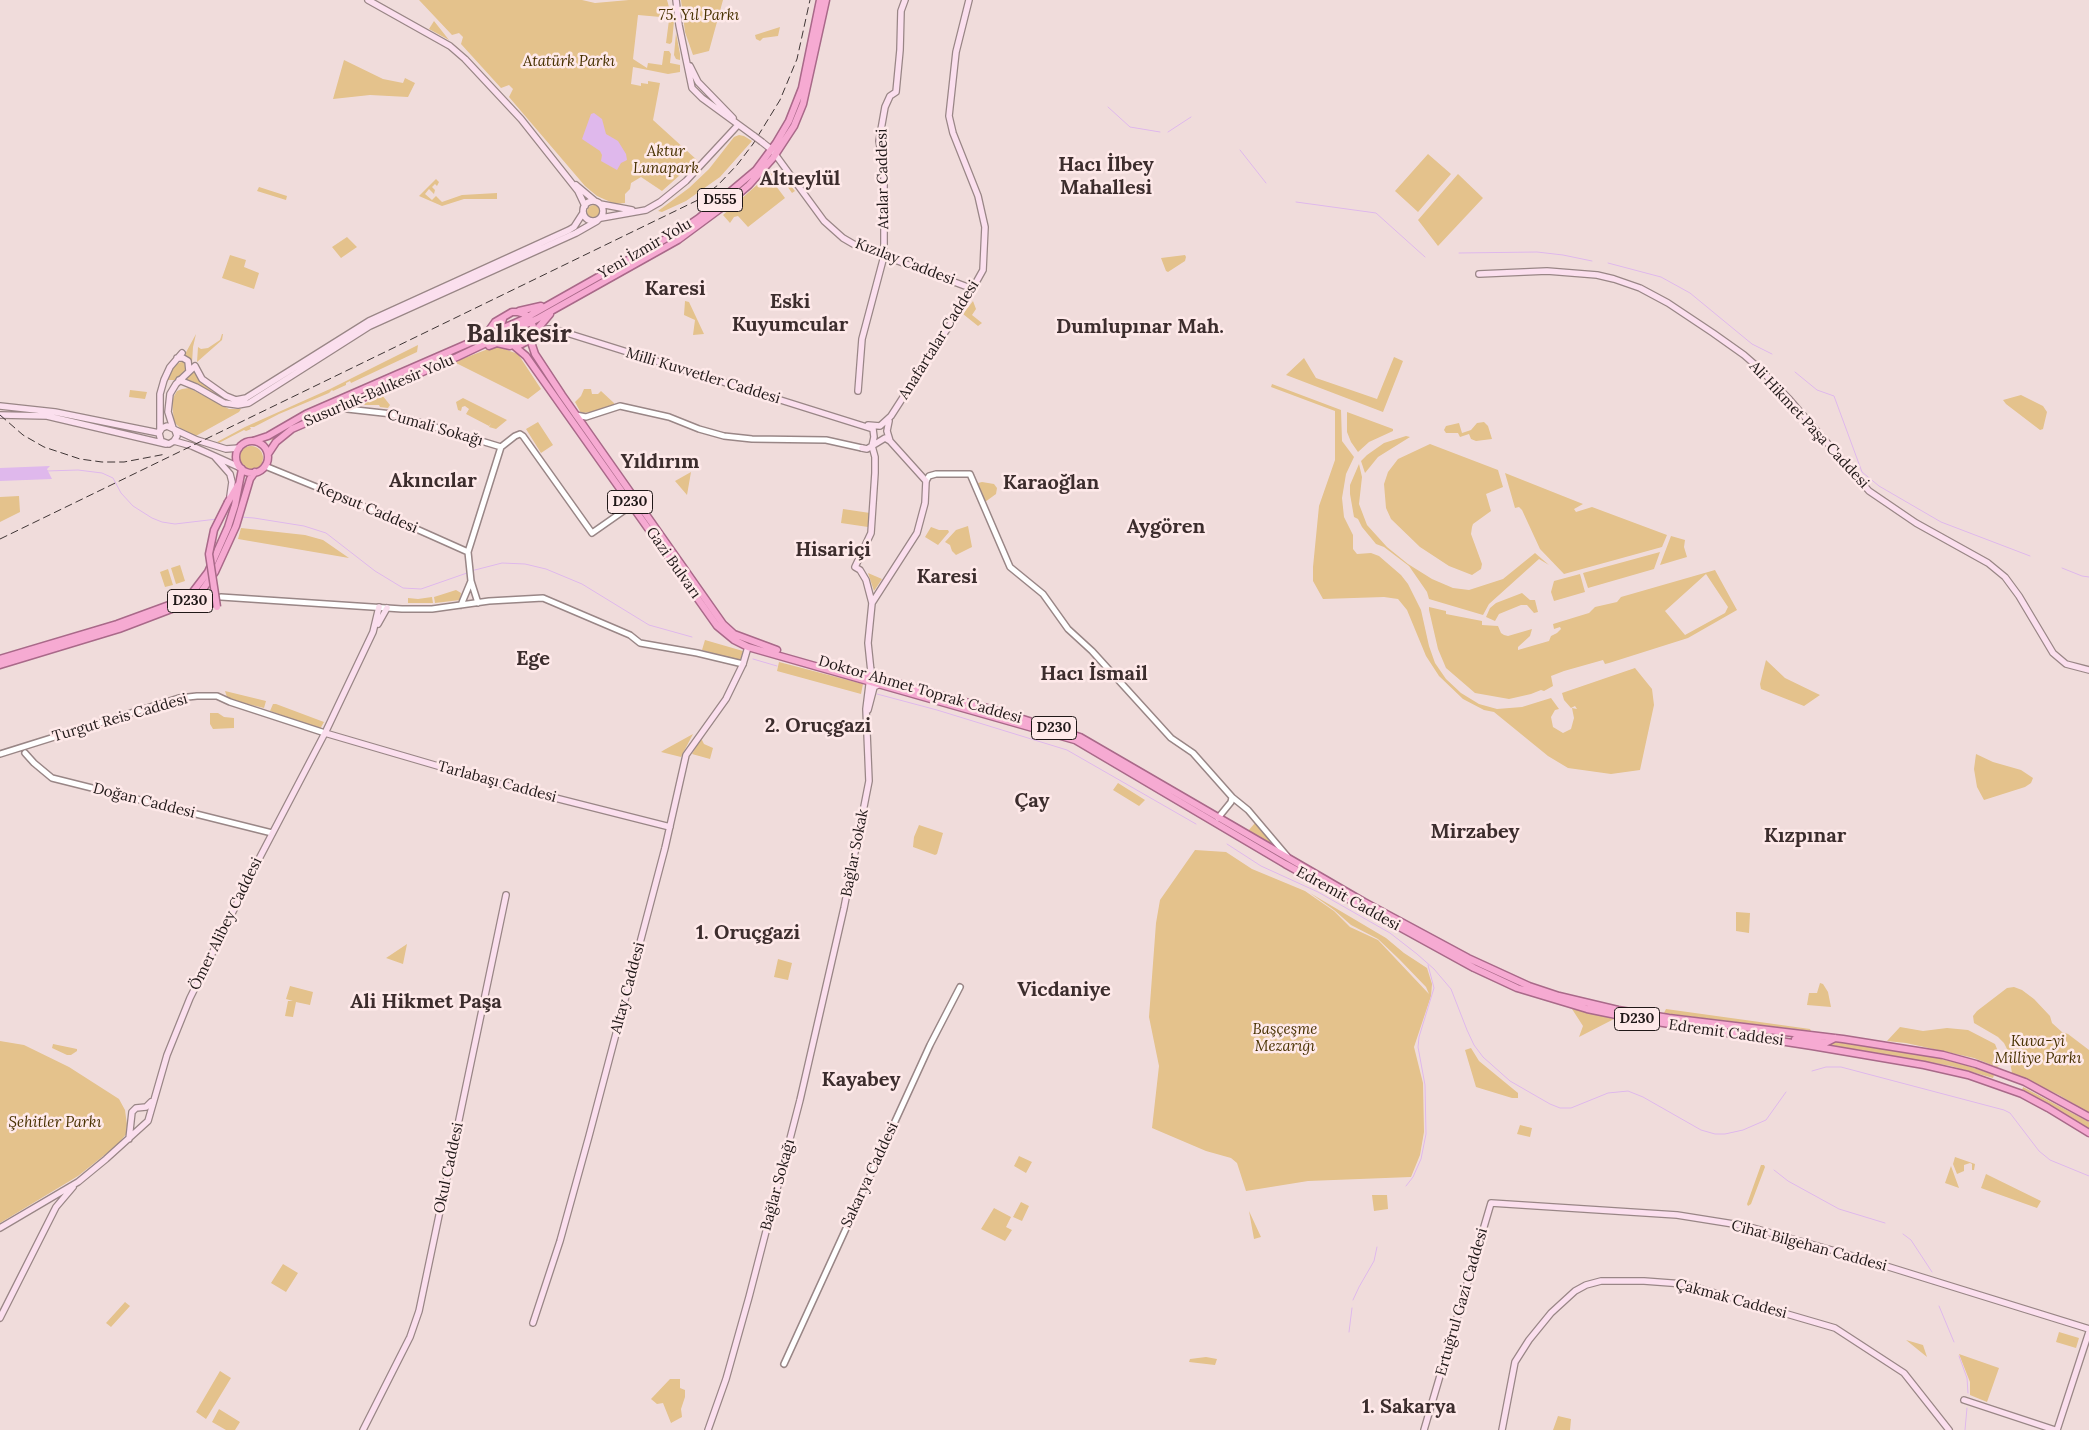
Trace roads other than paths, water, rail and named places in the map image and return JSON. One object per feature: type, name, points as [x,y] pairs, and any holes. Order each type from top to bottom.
[{"type":"highway","name":"Yeni İzmir Yolu","points":[[528,319],[552,303],[699,218],[756,170],[774,152],[802,88],[820,0]]},
{"type":"highway","name":"Yeni İzmir Yolu","points":[[552,311],[693,230],[749,186],[794,126],[803,104],[826,0]]},
{"type":"highway","points":[[483,338],[493,324],[507,315],[552,303]]},
{"type":"highway","name":"Susurluk-Balıkesir Yolu","points":[[268,454],[276,442],[292,429],[457,357],[528,319],[552,311]]},
{"type":"highway","name":"D555","points":[[531,337],[552,311]]},
{"type":"highway","points":[[457,357],[494,344],[515,347],[531,337],[534,330],[528,319],[518,312]]},
{"type":"highway","points":[[501,332],[503,319]]},
{"type":"highway","name":"Susurluk-Balıkesir Yolu","points":[[253,441],[268,436],[306,414],[501,332]]},
{"type":"highway","name":"Gazi Bulvarı","points":[[501,332],[526,356],[717,626],[728,637],[749,644]]},
{"type":"highway","name":"Gazi Bulvarı","points":[[531,337],[535,354],[723,624],[749,644]]},
{"type":"highway","points":[[253,441],[263,445],[268,454],[265,466],[255,472],[242,469],[236,456],[243,444],[253,441]]},
{"type":"highway","name":"D230","points":[[0,665],[119,629],[193,599],[209,582],[236,526],[242,469]]},
{"type":"highway","name":"D230","points":[[0,659],[117,624],[186,597],[196,590],[208,572],[250,479],[255,472]]},
{"type":"highway","points":[[217,607],[209,554],[214,530],[241,480]]},
{"type":"highway","name":"Doktor Ahmet Toprak Caddesi","points":[[749,644],[760,645],[860,673],[884,684],[1066,736],[1087,746],[1200,814],[1211,823]]},
{"type":"highway","name":"Doktor Ahmet Toprak Caddesi","points":[[749,644],[871,679],[999,711],[1080,737],[1211,823]]},
{"type":"highway","name":"Edremit Caddesi","points":[[1211,823],[1474,968],[1517,988],[1587,1009],[1631,1018],[1772,1039],[1924,1065],[1968,1075],[2022,1094],[2089,1133]]},
{"type":"highway","name":"Edremit Caddesi","points":[[1211,823],[1290,860],[1468,958],[1506,977],[1536,988],[1618,1010],[1910,1049],[1976,1064],[2024,1082],[2089,1117]]},
{"type":"highway","points":[[1772,1039],[1826,1043],[1835,1038]]},
{"type":"main road","points":[[174,441],[177,436],[168,412],[170,394],[177,382],[195,366],[202,379],[226,396],[236,400],[246,398],[369,321],[569,230],[574,227],[583,213],[584,206],[581,196],[570,181],[516,114],[465,59],[450,46],[368,0]]},
{"type":"main road","name":"Kızılay Caddesi","points":[[676,0],[679,25],[692,88],[702,98],[774,152],[820,215],[836,233],[855,245],[973,289]]},
{"type":"main road","name":"Atalar Caddesi","points":[[858,391],[862,340],[884,256],[884,170],[879,141],[885,107],[890,96],[896,92],[901,11],[905,0]]},
{"type":"main road","name":"Anafartalar Caddesi","points":[[891,416],[973,289],[983,270],[986,227],[978,196],[953,133],[950,116],[956,52],[969,0]]},
{"type":"main road","points":[[583,213],[588,220],[646,210],[660,202],[686,181],[738,125]]},
{"type":"main road","points":[[164,380],[196,387],[224,403],[238,405],[249,403],[370,326],[576,232],[599,219],[603,209],[570,181]]},
{"type":"main road","points":[[584,206],[588,203],[598,203],[620,209],[646,210]]},
{"type":"main road","name":"Ali Hikmet Paşa Caddesi","points":[[1479,274],[1547,271],[1597,275],[1640,288],[1683,313],[1744,355],[1760,369],[1790,400],[1869,491],[1916,523],[1988,562],[2004,577],[2019,596],[2053,653],[2066,664],[2089,670]]},
{"type":"main road","name":"Milli Kuvvetler Caddesi","points":[[531,337],[547,329],[554,329],[842,419],[873,430],[872,446]]},
{"type":"main road","points":[[166,444],[161,441],[159,432],[160,394],[164,380],[170,367],[179,356],[188,361],[189,371]]},
{"type":"main road","points":[[0,406],[56,412],[159,432],[167,426],[197,440],[226,448],[239,448]]},
{"type":"main road","points":[[0,415],[47,416],[166,444],[174,441],[192,446],[242,469]]},
{"type":"main road","points":[[842,419],[878,427],[884,424],[891,416]]},
{"type":"main road","points":[[872,603],[918,533],[925,503],[926,482],[890,441],[888,431],[891,416]]},
{"type":"main road","points":[[862,448],[872,446],[883,439],[890,441]]},
{"type":"main road","points":[[871,679],[868,644],[872,603],[866,580],[860,570],[855,567],[871,534],[875,457],[872,446]]},
{"type":"main road","points":[[214,456],[229,471],[232,478],[228,501]]},
{"type":"main road","points":[[372,632],[379,607]]},
{"type":"main road","points":[[372,632],[387,608]]},
{"type":"main road","name":"Ömer Alibey Caddesi","points":[[129,1139],[149,1118],[167,1055],[190,998],[272,833],[325,733],[372,632]]},
{"type":"main road","name":"Altay Caddesi","points":[[533,1323],[560,1241],[670,827],[686,755],[726,699],[744,664],[749,644]]},
{"type":"main road","name":"Bağlar Sokak","points":[[838,937],[869,781],[866,717],[871,679]]},
{"type":"main road","name":"Tarlabaşı Caddesi","points":[[325,733],[496,783],[670,827]]},
{"type":"main road","name":"Okul Caddesi","points":[[363,1430],[410,1337],[419,1311],[506,895]]},
{"type":"main road","name":"Bağlar Sokağı","points":[[708,1430],[726,1379],[749,1297],[800,1100],[838,937]]},
{"type":"main road","points":[[0,1318],[56,1206],[78,1182],[129,1139],[132,1112],[136,1108],[149,1105],[154,1097]]},
{"type":"main road","points":[[0,1228],[78,1182]]},
{"type":"main road","name":"Cihat Bilgehan Caddesi","points":[[1491,1203],[1677,1215],[1746,1226],[1860,1258],[2089,1331]]},
{"type":"main road","name":"Ertuğrul Gazi Caddesi","points":[[1424,1430],[1491,1203]]},
{"type":"main road","name":"Çakmak Caddesi","points":[[1502,1430],[1514,1362],[1551,1313],[1575,1291],[1586,1285],[1601,1281],[1644,1281],[1684,1284],[1835,1328],[1904,1373],[1949,1430]]},
{"type":"main road","points":[[1964,1400],[2056,1430],[2089,1331]]},
{"type":"street","points":[[576,415],[586,417],[620,406],[680,420],[699,429],[724,436],[826,440],[862,448]]},
{"type":"street","name":"Cumali Sokağı","points":[[338,408],[392,414],[501,447]]},
{"type":"street","points":[[478,602],[471,581],[468,552],[501,447],[507,442],[520,434],[592,533],[632,505]]},
{"type":"street","name":"Kepsut Caddesi","points":[[265,466],[468,552]]},
{"type":"street","points":[[926,482],[929,476],[936,474],[970,474],[1010,568],[1043,594],[1065,624],[1137,699],[1171,738],[1192,752],[1232,797],[1257,820],[1290,860]]},
{"type":"street","points":[[461,605],[471,581]]},
{"type":"street","points":[[221,598],[432,609],[478,602],[543,598],[630,635],[640,643],[703,654],[744,664]]},
{"type":"street","name":"Turgut Reis Caddesi","points":[[0,754],[179,698],[205,696],[217,696],[325,733]]},
{"type":"street","name":"Doğan Caddesi","points":[[25,753],[52,778],[272,833]]},
{"type":"street","points":[[1211,823],[1231,802],[1232,797]]},
{"type":"street","name":"Sakarya Caddesi","points":[[784,1364],[930,1045],[960,988]]},
{"type":"waterway","points":[[1108,107],[1130,127],[1160,132]]},
{"type":"waterway","points":[[1168,132],[1191,117]]},
{"type":"waterway","points":[[1240,150],[1266,183]]},
{"type":"waterway","points":[[1296,202],[1376,213],[1425,257]]},
{"type":"waterway","points":[[1459,253],[1537,252],[1592,261]]},
{"type":"waterway","points":[[1608,263],[1661,277],[1690,293],[1752,344],[1772,354]]},
{"type":"waterway","points":[[1795,372],[1817,390],[1834,396],[1862,472],[1879,486],[1941,522],[2030,556]]},
{"type":"waterway","points":[[47,471],[78,470],[102,473],[113,478],[121,493],[133,506],[162,522],[175,524],[217,519]]},
{"type":"waterway","points":[[241,517],[304,526],[326,533],[375,571],[403,588],[421,589],[467,573]]},
{"type":"waterway","points":[[471,571],[502,563],[525,564],[546,569],[582,584],[649,625],[692,637]]},
{"type":"waterway","points":[[2062,568],[2089,577]]},
{"type":"waterway","points":[[753,659],[777,666]]},
{"type":"waterway","points":[[877,694],[937,710],[1067,750],[1196,824]]},
{"type":"waterway","points":[[1227,844],[1261,866],[1318,892],[1390,933],[1417,954],[1434,969],[1451,989],[1474,1045],[1483,1057],[1510,1081],[1550,1104],[1560,1108],[1571,1108],[1608,1093],[1628,1091],[1643,1097],[1701,1130],[1715,1134],[1725,1134],[1743,1130],[1766,1120],[1786,1092]]},
{"type":"waterway","points":[[1406,1186],[1413,1177],[1421,1159],[1426,1134],[1425,1085],[1418,1047],[1419,1037],[1434,988],[1428,965]]},
{"type":"waterway","points":[[1812,1071],[1826,1067],[1841,1067],[2004,1110],[2010,1113],[2039,1151],[2050,1160],[2089,1176]]},
{"type":"waterway","points":[[1774,1170],[1788,1181],[1839,1209],[1885,1223]]},
{"type":"waterway","points":[[1903,1234],[1911,1240],[1932,1272]]},
{"type":"waterway","points":[[1353,1300],[1374,1261],[1377,1247]]},
{"type":"waterway","points":[[1939,1306],[1954,1342]]},
{"type":"waterway","points":[[1349,1332],[1352,1308]]},
{"type":"waterway","points":[[1959,1356],[1967,1378],[1968,1393]]},
{"type":"waterway","points":[[1965,1430],[1967,1408]]},
{"type":"railway","points":[[0,539],[700,199],[718,185],[737,165],[753,144],[780,100],[797,59],[810,0]]},
{"type":"railway","points":[[0,415],[23,435],[44,447],[80,459],[124,462],[166,454]]},
{"type":"district","name":"Hacı İlbey Mahallesi","points":[[1106,176]]},
{"type":"district","name":"Altıeylül","points":[[800,179]]},
{"type":"district","name":"Karesi","points":[[675,289]]},
{"type":"district","name":"Eski Kuyumcular","points":[[790,314]]},
{"type":"district","name":"Dumlupınar Mah.","points":[[1140,327]]},
{"type":"district","name":"Balıkesir","points":[[519,335]]},
{"type":"district","name":"Yıldırım","points":[[660,462]]},
{"type":"district","name":"Akıncılar","points":[[433,481]]},
{"type":"district","name":"Karaoğlan","points":[[1051,483]]},
{"type":"district","name":"Aygören","points":[[1166,527]]},
{"type":"district","name":"Hisariçi","points":[[833,550]]},
{"type":"district","name":"Karesi","points":[[947,577]]},
{"type":"district","name":"Ege","points":[[533,659]]},
{"type":"district","name":"Hacı İsmail","points":[[1094,674]]},
{"type":"district","name":"2. Oruçgazi","points":[[818,726]]},
{"type":"district","name":"Çay","points":[[1032,801]]},
{"type":"district","name":"Mirzabey","points":[[1475,832]]},
{"type":"district","name":"Kızpınar","points":[[1805,836]]},
{"type":"district","name":"1. Oruçgazi","points":[[748,933]]},
{"type":"district","name":"Vicdaniye","points":[[1064,990]]},
{"type":"district","name":"Ali Hikmet Paşa","points":[[426,1002]]},
{"type":"district","name":"Kayabey","points":[[861,1080]]},
{"type":"district","name":"1. Sakarya","points":[[1409,1407]]},
{"type":"park label","name":"75. Yıl Parkı","points":[[699,16]]},
{"type":"park label","name":"Atatürk Parkı","points":[[569,62]]},
{"type":"park label","name":"Aktur Lunapark","points":[[666,160]]},
{"type":"park label","name":"Başçeşme Mezarığı","points":[[1285,1038]]},
{"type":"park label","name":"Kuva-yi Milliye Parkı","points":[[2038,1050]]},
{"type":"park label","name":"Şehitler Parkı","points":[[55,1123]]}]
